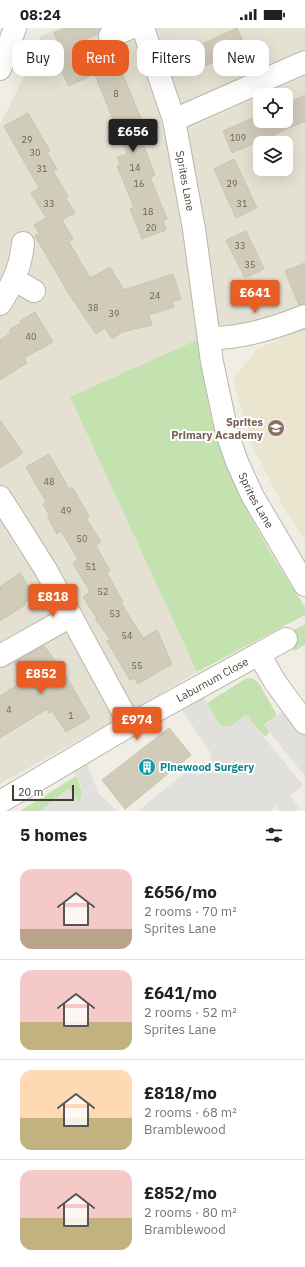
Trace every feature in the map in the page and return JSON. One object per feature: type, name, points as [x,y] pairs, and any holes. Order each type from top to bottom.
[{"type":"street","points":[[0,69],[15,28]]},
{"type":"street","points":[[110,36],[130,28]]},
{"type":"street","name":"Sprites Lane","points":[[143,28],[174,120],[194,228],[209,338],[221,410],[227,433],[237,462],[256,502],[305,585]]},
{"type":"street","points":[[174,120],[305,62]]},
{"type":"street","points":[[0,304],[15,280],[22,256],[23,243]]},
{"type":"street","points":[[15,280],[34,292]]},
{"type":"street","points":[[209,338],[223,338],[244,334],[288,323],[305,316]]},
{"type":"street","points":[[0,497],[46,570],[130,725]]},
{"type":"street","points":[[0,656],[71,616]]},
{"type":"street","name":"Laburnum Close","points":[[0,802],[130,725],[286,640]]},
{"type":"street","name":"Laburnum Close","points":[[260,654],[275,682],[305,723]]},
{"type":"shaded area","points":[[59,28],[305,28],[305,316],[70,397],[197,672],[139,707],[0,784],[0,125],[24,76],[64,76],[64,40],[40,40],[41,36]]},
{"type":"shaded area","name":"Sprites Primary Academy","points":[[305,328],[305,541],[285,510],[252,445],[233,380],[257,349]]},
{"type":"shaded area","points":[[204,697],[221,726],[231,726],[246,715],[303,785],[290,796],[299,808],[295,811],[280,811],[276,806],[269,811],[138,811],[186,772],[199,775],[210,768],[212,761],[210,752],[182,710]]},
{"type":"shaded area","points":[[286,708],[305,723],[305,776],[264,726]]},
{"type":"shaded area","points":[[87,763],[98,793],[117,811],[40,811],[68,789],[79,802],[82,799],[81,786],[73,771]]},
{"type":"green space","points":[[199,339],[205,387],[210,411],[224,457],[254,524],[305,607],[305,615],[197,672],[70,397]]},
{"type":"green space","points":[[305,624],[305,645],[294,651],[286,634]]},
{"type":"green space","points":[[251,678],[258,682],[277,715],[264,725],[269,732],[264,736],[246,715],[231,726],[221,726],[207,703],[245,679]]},
{"type":"green space","points":[[76,776],[82,793],[79,802],[68,789],[40,811],[20,811]]},
{"type":"building","points":[[65,28],[100,28],[98,34],[84,40],[72,40],[72,76],[90,76],[69,86],[64,76],[64,40],[57,40],[54,33]]},
{"type":"building","points":[[237,28],[242,40],[213,40],[213,62],[205,66],[205,43]]},
{"type":"building","points":[[95,76],[124,76],[149,138],[142,141],[155,175],[150,177],[167,219],[163,221],[166,230],[142,239],[130,209],[134,207],[117,166],[120,164],[117,157],[127,154]]},
{"type":"building","points":[[305,95],[305,121],[293,126],[293,101]]},
{"type":"building","points":[[28,113],[50,151],[47,153],[57,169],[53,171],[68,196],[66,198],[75,213],[62,220],[73,239],[69,242],[90,278],[110,267],[124,290],[173,274],[181,299],[172,302],[174,307],[149,315],[152,325],[122,332],[112,339],[105,328],[96,334],[69,294],[35,236],[39,233],[34,225],[46,218],[31,193],[39,188],[4,126]]},
{"type":"building","points":[[253,118],[253,128],[289,128],[271,136],[253,136],[253,144],[232,153],[223,131]]},
{"type":"building","points":[[234,159],[257,208],[236,218],[214,169]]},
{"type":"building","points":[[246,231],[264,269],[245,278],[226,240]]},
{"type":"building","points":[[305,263],[305,304],[299,305],[285,271]]},
{"type":"building","points":[[35,312],[53,342],[24,358],[27,363],[0,380],[0,340],[11,333],[9,330],[21,323],[20,321]]},
{"type":"building","points":[[0,420],[23,453],[0,468]]},
{"type":"building","points":[[49,454],[69,489],[72,487],[89,516],[86,518],[101,542],[96,546],[110,571],[107,573],[123,602],[121,603],[143,638],[157,630],[172,664],[138,684],[134,678],[130,680],[107,641],[110,639],[95,619],[97,618],[83,597],[90,592],[73,563],[78,559],[61,531],[57,534],[48,518],[50,517],[43,504],[46,502],[26,467]]},
{"type":"building","points":[[20,573],[35,597],[24,603],[25,605],[0,621],[0,587]]},
{"type":"building","points":[[44,646],[65,674],[90,718],[66,732],[52,711],[49,713],[47,709],[0,738],[0,696],[25,680],[14,662]]},
{"type":"building","name":"Pinewood Surgery","points":[[169,728],[191,755],[125,809],[102,780]]},
{"type":"place","name":"Sprites Primary Academy","points":[[276,428]]},
{"type":"place","name":"Pinewood Surgery","points":[[147,767]]}]
